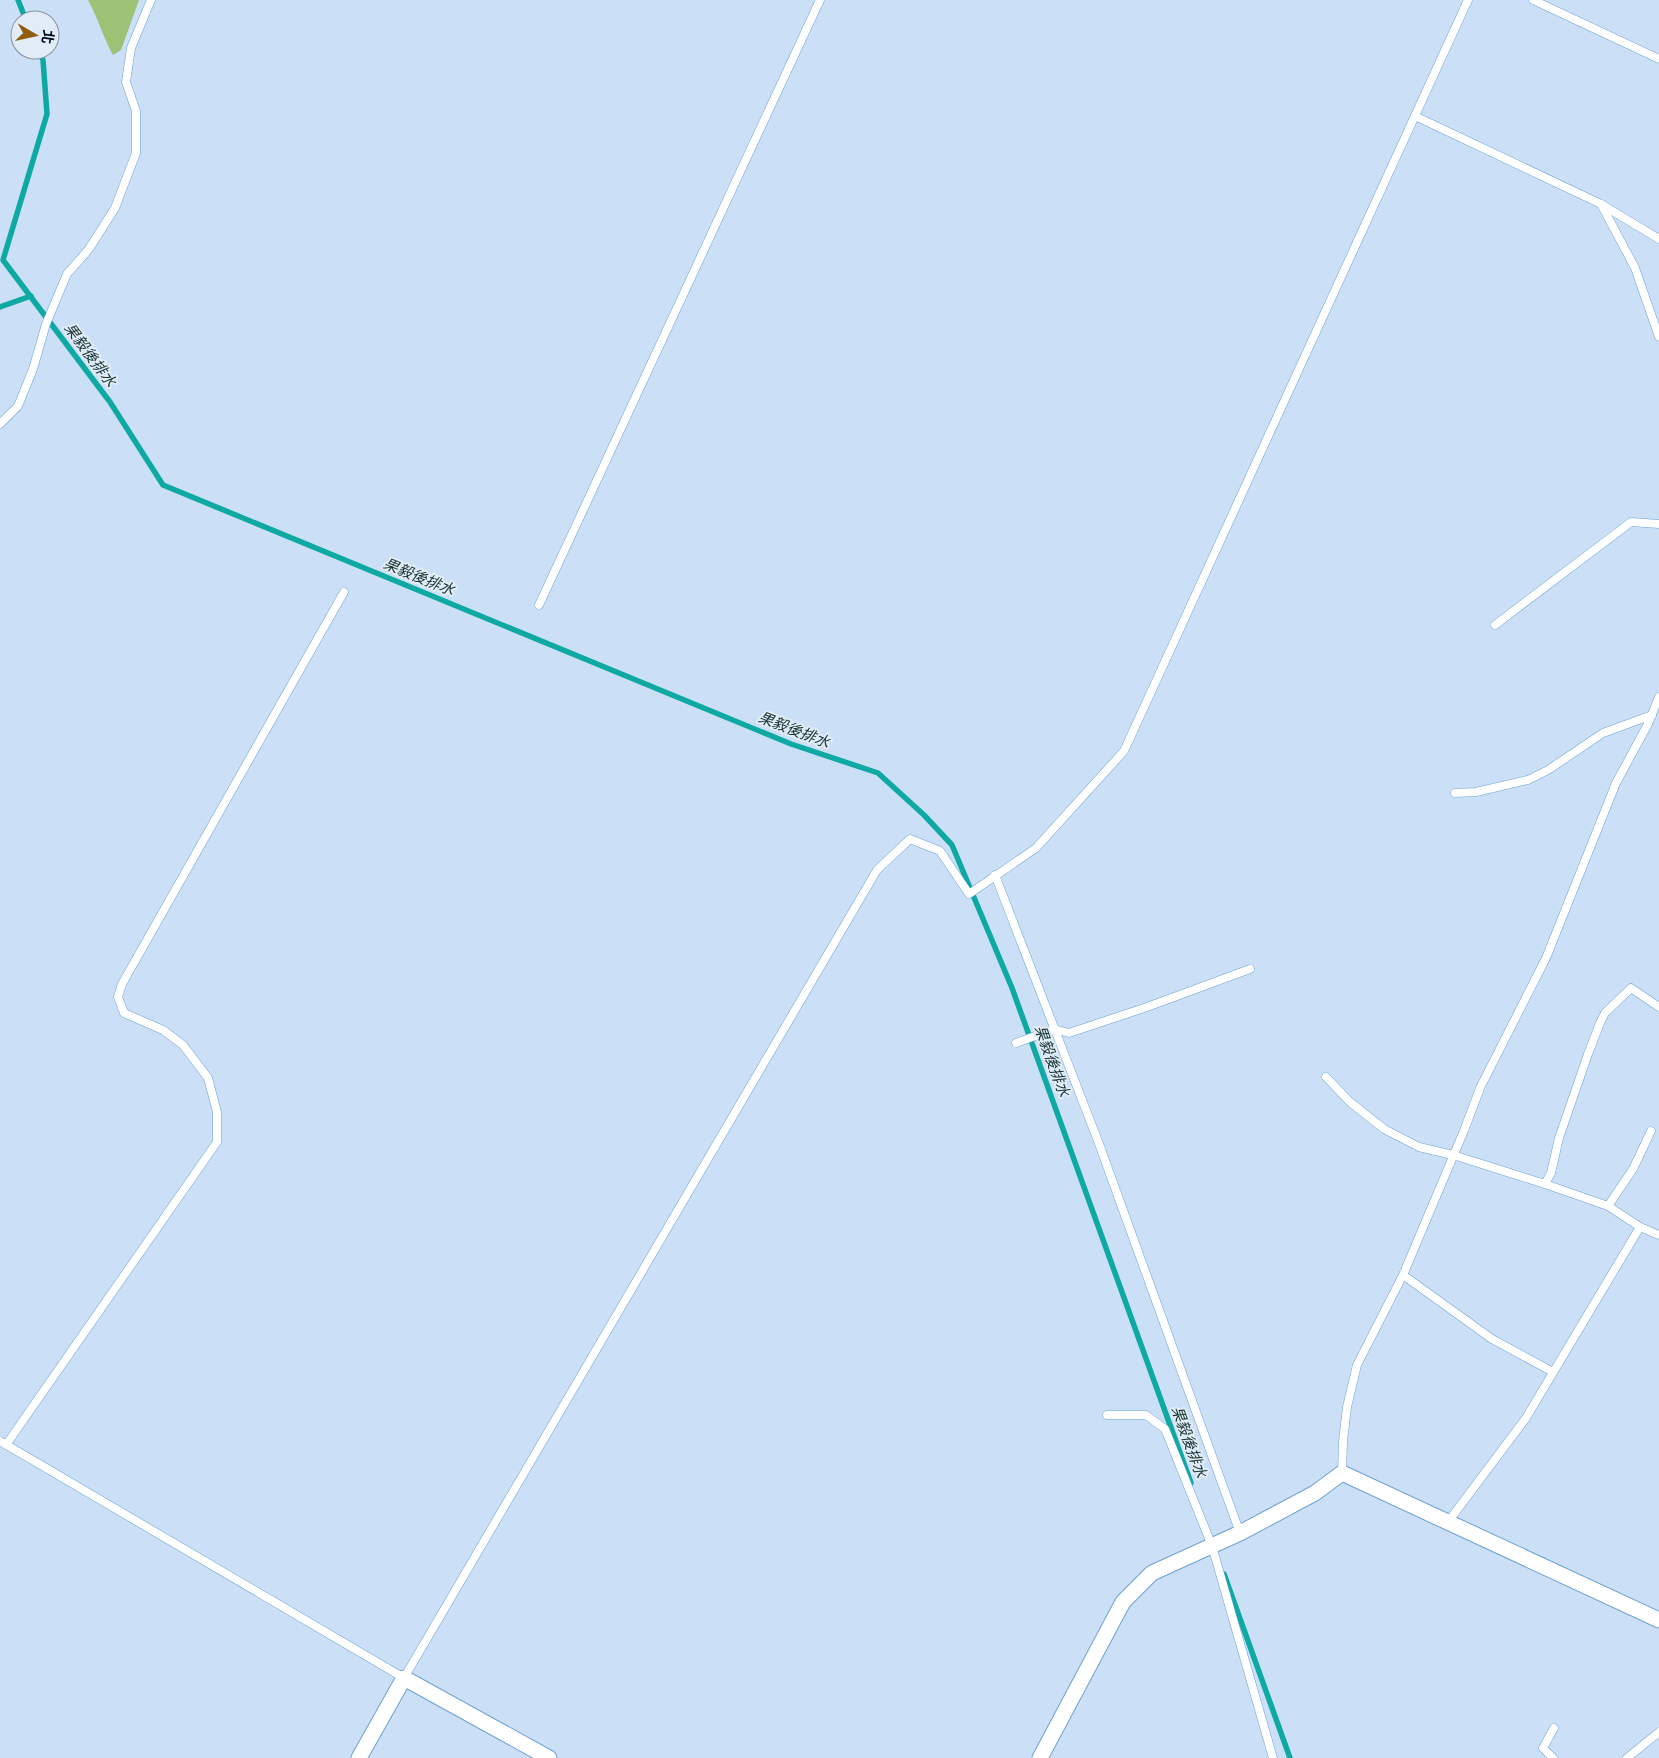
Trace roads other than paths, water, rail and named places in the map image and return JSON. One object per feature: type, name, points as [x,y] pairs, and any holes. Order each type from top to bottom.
[{"type":"street","points":[[1040,1758],[1124,1602],[1152,1572],[1240,1533],[1315,1493],[1342,1473],[1659,1620]]},
{"type":"street","points":[[359,1758],[404,1678],[549,1758]]},
{"type":"lane","points":[[0,424],[18,406],[33,369],[46,324],[67,274],[89,249],[115,208],[136,153],[136,112],[126,82],[131,48],[151,0]]},
{"type":"lane","points":[[539,605],[820,0]]},
{"type":"lane","points":[[344,592],[127,975],[118,996],[124,1013],[163,1030],[183,1045],[208,1078],[217,1112],[217,1142],[3,1443],[404,1678],[877,870],[910,839],[940,851],[969,894],[1036,848],[1124,751],[1468,0]]},
{"type":"lane","points":[[1533,0],[1659,59]]},
{"type":"lane","points":[[1415,116],[1601,204],[1659,239]]},
{"type":"lane","points":[[1601,204],[1635,268],[1659,337]]},
{"type":"lane","points":[[1495,625],[1630,522],[1659,524]]},
{"type":"lane","points":[[1342,1473],[1343,1441],[1357,1365],[1403,1274],[1481,1086],[1546,958],[1616,782],[1652,715],[1659,697]]},
{"type":"lane","points":[[1455,793],[1476,792],[1528,780],[1548,770],[1603,733],[1652,715]]},
{"type":"lane","points":[[995,875],[1098,1141],[1240,1533]]},
{"type":"lane","points":[[1016,1043],[1054,1029],[1068,1033],[1147,1007],[1250,969]]},
{"type":"lane","points":[[1545,1184],[1551,1173],[1559,1138],[1588,1054],[1605,1013],[1630,988],[1659,1007]]},
{"type":"lane","points":[[1326,1077],[1350,1102],[1384,1129],[1419,1147],[1453,1155],[1608,1206],[1640,1228],[1659,1234]]},
{"type":"lane","points":[[1608,1206],[1632,1169],[1651,1131]]},
{"type":"lane","points":[[1448,1522],[1526,1418],[1640,1228]]},
{"type":"lane","points":[[1403,1274],[1492,1339],[1553,1372]]},
{"type":"lane","points":[[1107,1415],[1146,1415],[1165,1429],[1212,1546],[1273,1758]]},
{"type":"lane","points":[[1553,1758],[1543,1748],[1554,1728]]},
{"type":"lane","points":[[1628,1758],[1659,1732]]},
{"type":"waterway","name":"果毅後排水","points":[[18,0],[22,10]]},
{"type":"waterway","name":"果毅後排水","points":[[43,60],[47,114],[3,260],[110,402],[163,485],[791,744],[878,773],[924,815],[952,845],[1012,988],[1191,1483]]},
{"type":"waterway","points":[[0,307],[31,296]]},
{"type":"waterway","name":"果毅後排水","points":[[1224,1574],[1290,1758]]}]
